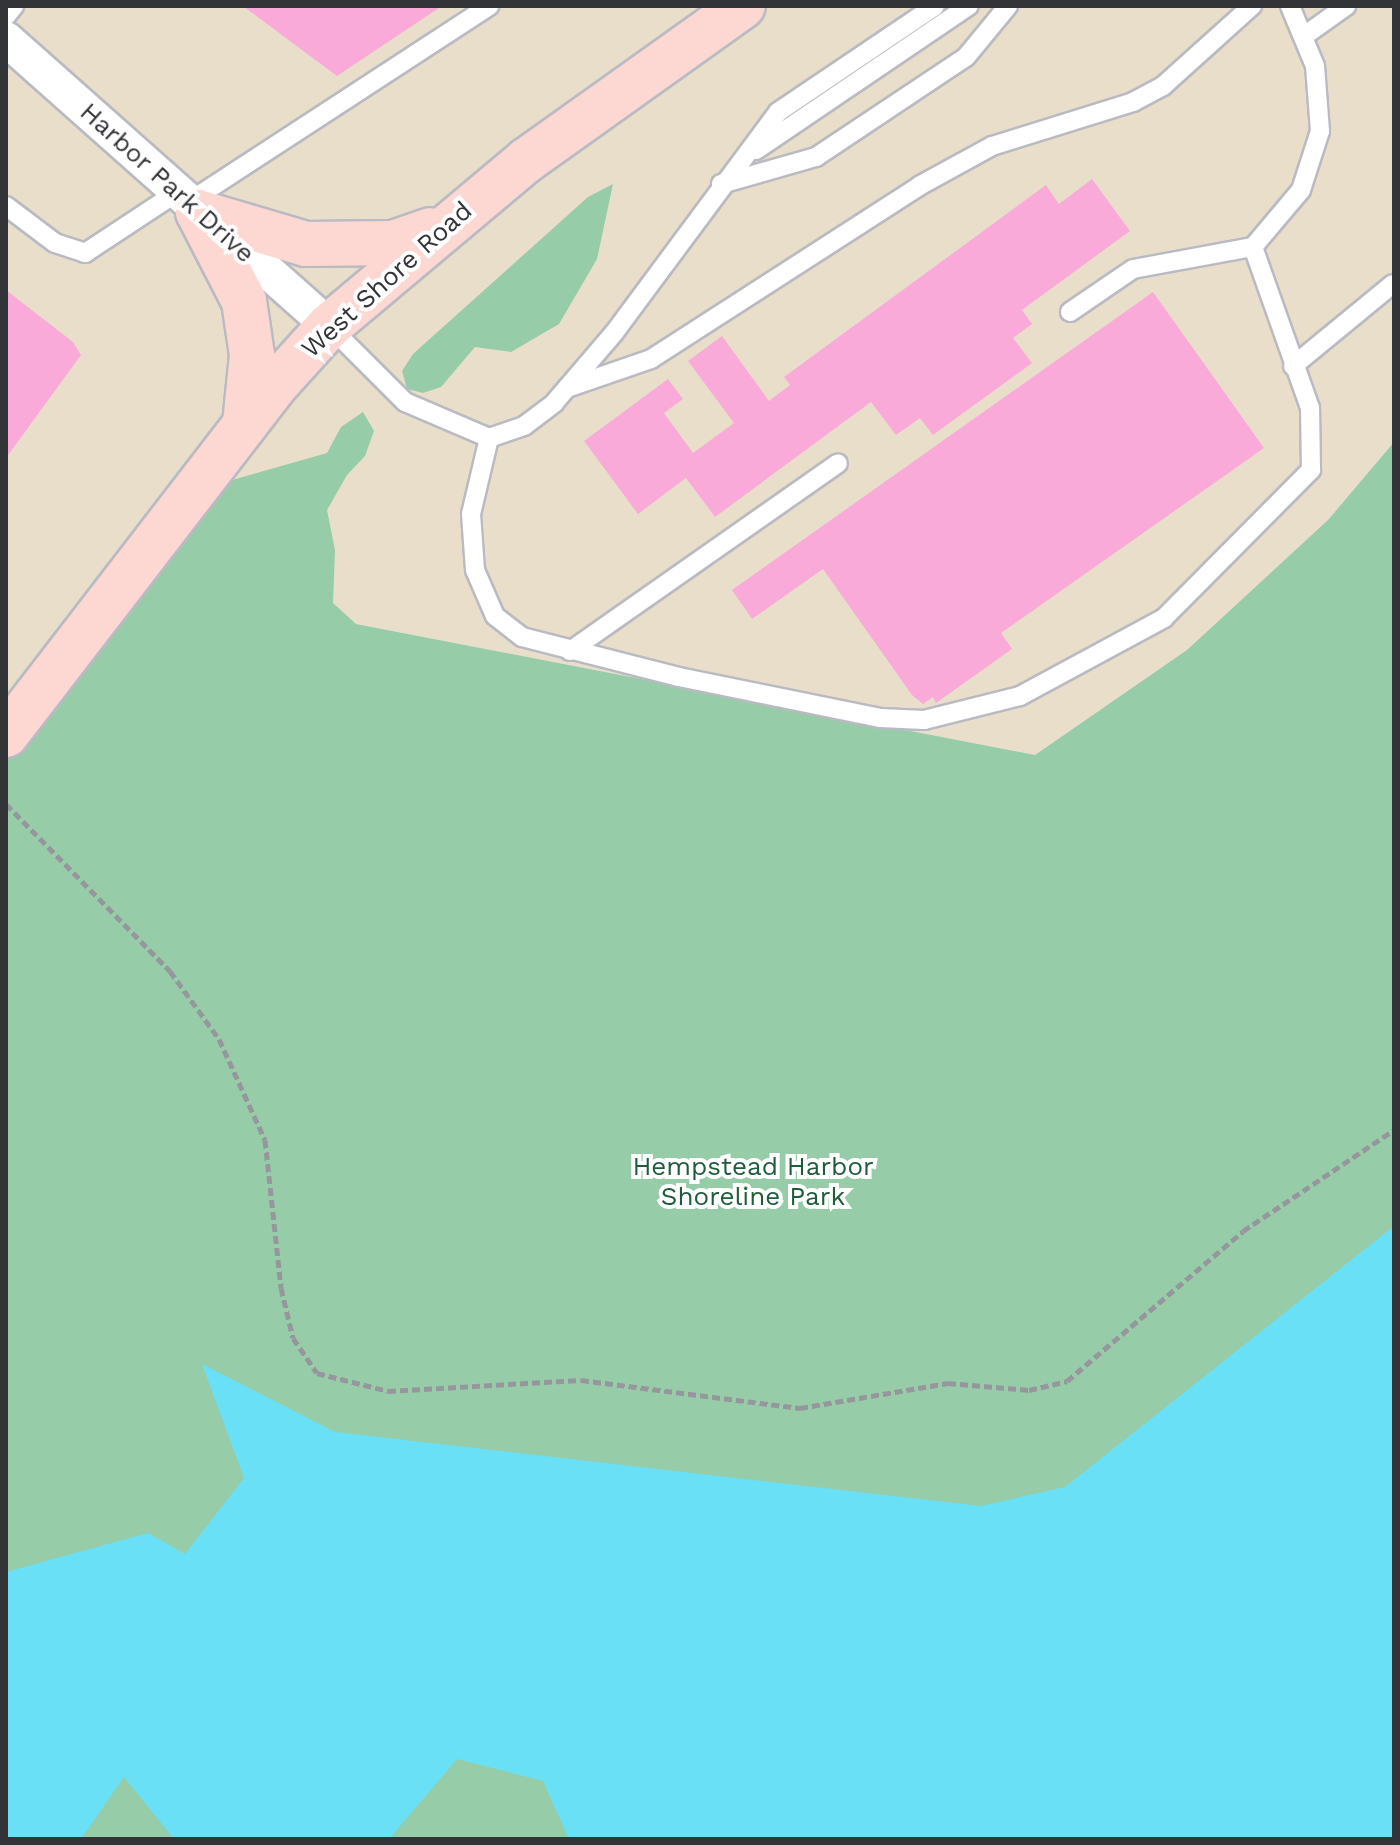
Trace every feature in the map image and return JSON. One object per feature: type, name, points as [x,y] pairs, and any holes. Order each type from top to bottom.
[{"type":"main road","name":"West Shore Road","points":[[6,735],[245,424],[329,326],[447,223],[743,6]]},
{"type":"main road","points":[[187,203],[249,231],[337,246],[393,243],[447,223]]},
{"type":"main road","points":[[187,203],[244,301],[252,355],[245,424]]},
{"type":"street","name":"Harbor Park Drive","points":[[6,39],[329,326]]},
{"type":"lane","points":[[6,16],[14,6]]},
{"type":"lane","points":[[6,206],[55,243],[85,253],[187,203],[489,6]]},
{"type":"lane","points":[[329,326],[405,402],[489,438],[524,426],[566,389],[614,333],[721,184],[778,112],[935,6]]},
{"type":"lane","points":[[738,162],[969,6]]},
{"type":"lane","points":[[721,184],[816,157],[966,57],[1008,6]]},
{"type":"lane","points":[[566,389],[651,359],[919,186],[992,146],[1133,102],[1163,86],[1252,6]]},
{"type":"lane","points":[[1070,312],[1133,269],[1253,247],[1301,190],[1320,131],[1315,66],[1290,6]]},
{"type":"lane","points":[[1304,36],[1346,6]]},
{"type":"lane","points":[[489,438],[471,514],[471,544],[481,591],[507,629],[570,651],[881,718],[924,720],[1020,696],[1164,618],[1311,470],[1310,408],[1253,247]]},
{"type":"lane","points":[[1293,366],[1393,284]]},
{"type":"lane","points":[[570,651],[838,463]]},
{"type":"path","points":[[6,804],[170,971],[219,1039],[265,1140],[281,1288],[293,1338],[317,1373],[388,1391],[581,1380],[800,1408],[948,1383],[1029,1390],[1067,1381],[1243,1231],[1394,1130]]},
{"type":"shaded area","points":[[6,6],[1394,6],[1394,442],[1258,602],[1035,755],[356,624],[6,732]]},
{"type":"green space","points":[[613,184],[597,259],[559,324],[511,352],[475,347],[441,387],[423,393],[407,389],[402,371],[413,354],[588,197]]},
{"type":"green space","name":"Hempstead Harbor Shoreline Park","points":[[363,412],[374,431],[365,456],[347,475],[327,510],[335,550],[333,603],[356,624],[1035,755],[1187,650],[1328,520],[1394,442],[1394,1615],[1156,1839],[6,1839],[6,732],[197,503],[232,480],[327,453],[341,427]]},
{"type":"water","points":[[1394,1226],[1394,1839],[569,1839],[543,1781],[457,1759],[389,1839],[174,1839],[124,1777],[81,1839],[6,1839],[6,1572],[148,1533],[185,1554],[244,1478],[202,1364],[335,1432],[981,1506],[1065,1487]]},
{"type":"building","points":[[243,6],[442,6],[337,76]]},
{"type":"building","points":[[1092,179],[1130,231],[1022,310],[1032,324],[1013,338],[1032,363],[933,435],[920,418],[896,435],[871,402],[715,517],[686,478],[638,514],[584,441],[668,379],[683,399],[664,413],[693,453],[734,423],[688,361],[722,336],[769,401],[790,385],[784,377],[1046,185],[1059,204]]},
{"type":"building","points":[[6,290],[73,342],[81,355],[6,458]]},
{"type":"building","points":[[1153,292],[1264,448],[1001,633],[1012,649],[936,703],[933,697],[923,704],[912,695],[823,569],[752,619],[732,590]]}]
